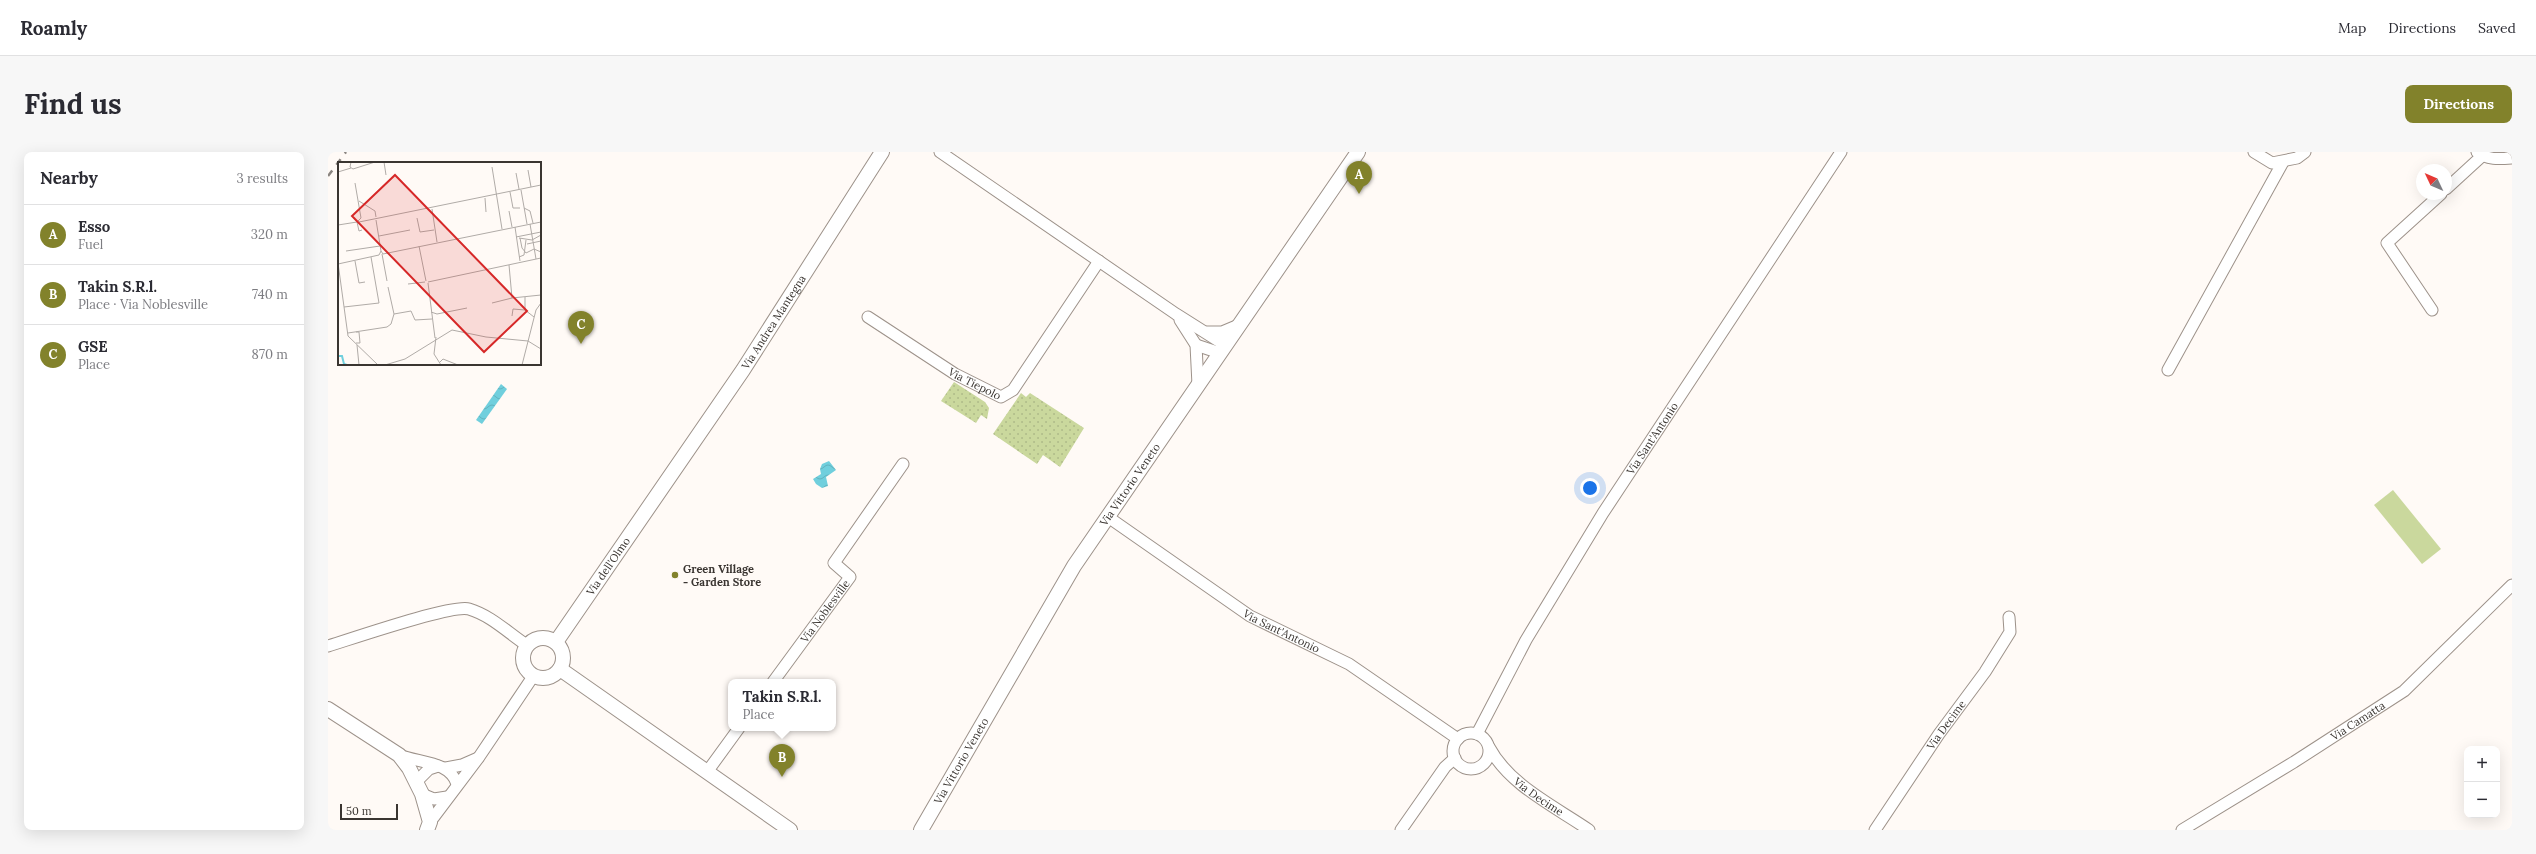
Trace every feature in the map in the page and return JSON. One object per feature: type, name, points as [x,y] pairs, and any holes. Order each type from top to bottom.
[{"type":"main road","name":"Via Andrea Mantegna","points":[[660,490],[743,370],[882,152]]},
{"type":"main road","name":"Via Vittorio Veneto","points":[[921,830],[1074,566],[1198,384],[1242,324],[1358,152]]},
{"type":"main road","name":"Via dell'Olmo","points":[[556,642],[660,490]]},
{"type":"main road","points":[[541,638],[556,642],[563,657],[560,668],[548,677],[534,675],[524,662],[528,646],[541,638]]},
{"type":"main road","points":[[560,668],[790,830]]},
{"type":"main road","points":[[328,709],[400,756],[420,788],[428,826]]},
{"type":"street","points":[[940,152],[1176,314],[1207,332],[1223,349]]},
{"type":"street","name":"Via Sant'Antonio","points":[[1477,734],[1526,640],[1603,513],[1841,152]]},
{"type":"street","points":[[2254,152],[2272,163],[2284,162],[2297,158],[2305,152]]},
{"type":"street","points":[[2452,183],[2479,154],[2497,159],[2512,158]]},
{"type":"street","points":[[2168,370],[2284,162]]},
{"type":"street","points":[[2432,310],[2387,243],[2434,200]]},
{"type":"street","name":"Via Tiepolo","points":[[868,317],[955,374],[1001,397],[1013,390],[1099,261]]},
{"type":"street","points":[[1176,314],[1196,345],[1198,384]]},
{"type":"street","points":[[1207,332],[1222,332],[1242,324]]},
{"type":"street","points":[[1196,345],[1223,349]]},
{"type":"street","name":"Via Noblesville","points":[[775,679],[850,576],[834,563],[903,464]]},
{"type":"street","name":"Via Sant'Antonio","points":[[1108,517],[1250,616],[1349,664],[1458,739]]},
{"type":"street","name":"Via Camatta","points":[[2182,830],[2294,762],[2404,691],[2512,585]]},
{"type":"street","points":[[328,646],[444,611],[466,608],[486,615],[528,646]]},
{"type":"street","name":"Via Decime","points":[[1875,830],[1939,734],[1989,665],[2010,632],[2009,617]]},
{"type":"street","points":[[428,826],[457,784],[479,758],[534,675]]},
{"type":"street","points":[[707,772],[737,731]]},
{"type":"street","points":[[1469,733],[1477,734],[1486,740],[1489,747],[1488,757],[1478,767],[1467,768],[1455,758],[1454,748],[1458,739],[1469,733]]},
{"type":"street","name":"Via Decime","points":[[1489,747],[1497,763],[1510,775],[1589,830]]},
{"type":"street","points":[[400,756],[442,767],[454,776],[457,784]]},
{"type":"street","points":[[448,797],[434,799],[420,788],[429,769],[462,765],[479,758]]},
{"type":"street","points":[[1401,830],[1442,772],[1455,758]]},
{"type":"street","name":"Via Decime","points":[[1478,767],[1493,768],[1510,775]]},
{"type":"green space","points":[[954,382],[985,402],[989,408],[987,419],[981,415],[976,423],[941,401]]},
{"type":"green space","points":[[1021,393],[1026,397],[1030,393],[1084,428],[1060,467],[1043,455],[1037,464],[993,434]]},
{"type":"green space","points":[[2393,490],[2441,549],[2422,564],[2374,505]]},
{"type":"water","points":[[501,384],[507,389],[482,424],[476,420]]},
{"type":"water","points":[[829,461],[836,470],[826,477],[828,486],[822,488],[816,484],[813,479],[821,474],[820,469],[822,464]]},
{"type":"railway","points":[[338,162],[346,152]]},
{"type":"railway","points":[[328,176],[338,163]]},
{"type":"place","name":"Esso","points":[[1359,194]]},
{"type":"place","name":"GSE","points":[[581,344]]},
{"type":"place","name":"Green Village - Garden Store","points":[[675,575]]},
{"type":"place","name":"Takin S.R.l.","points":[[782,777]]}]
